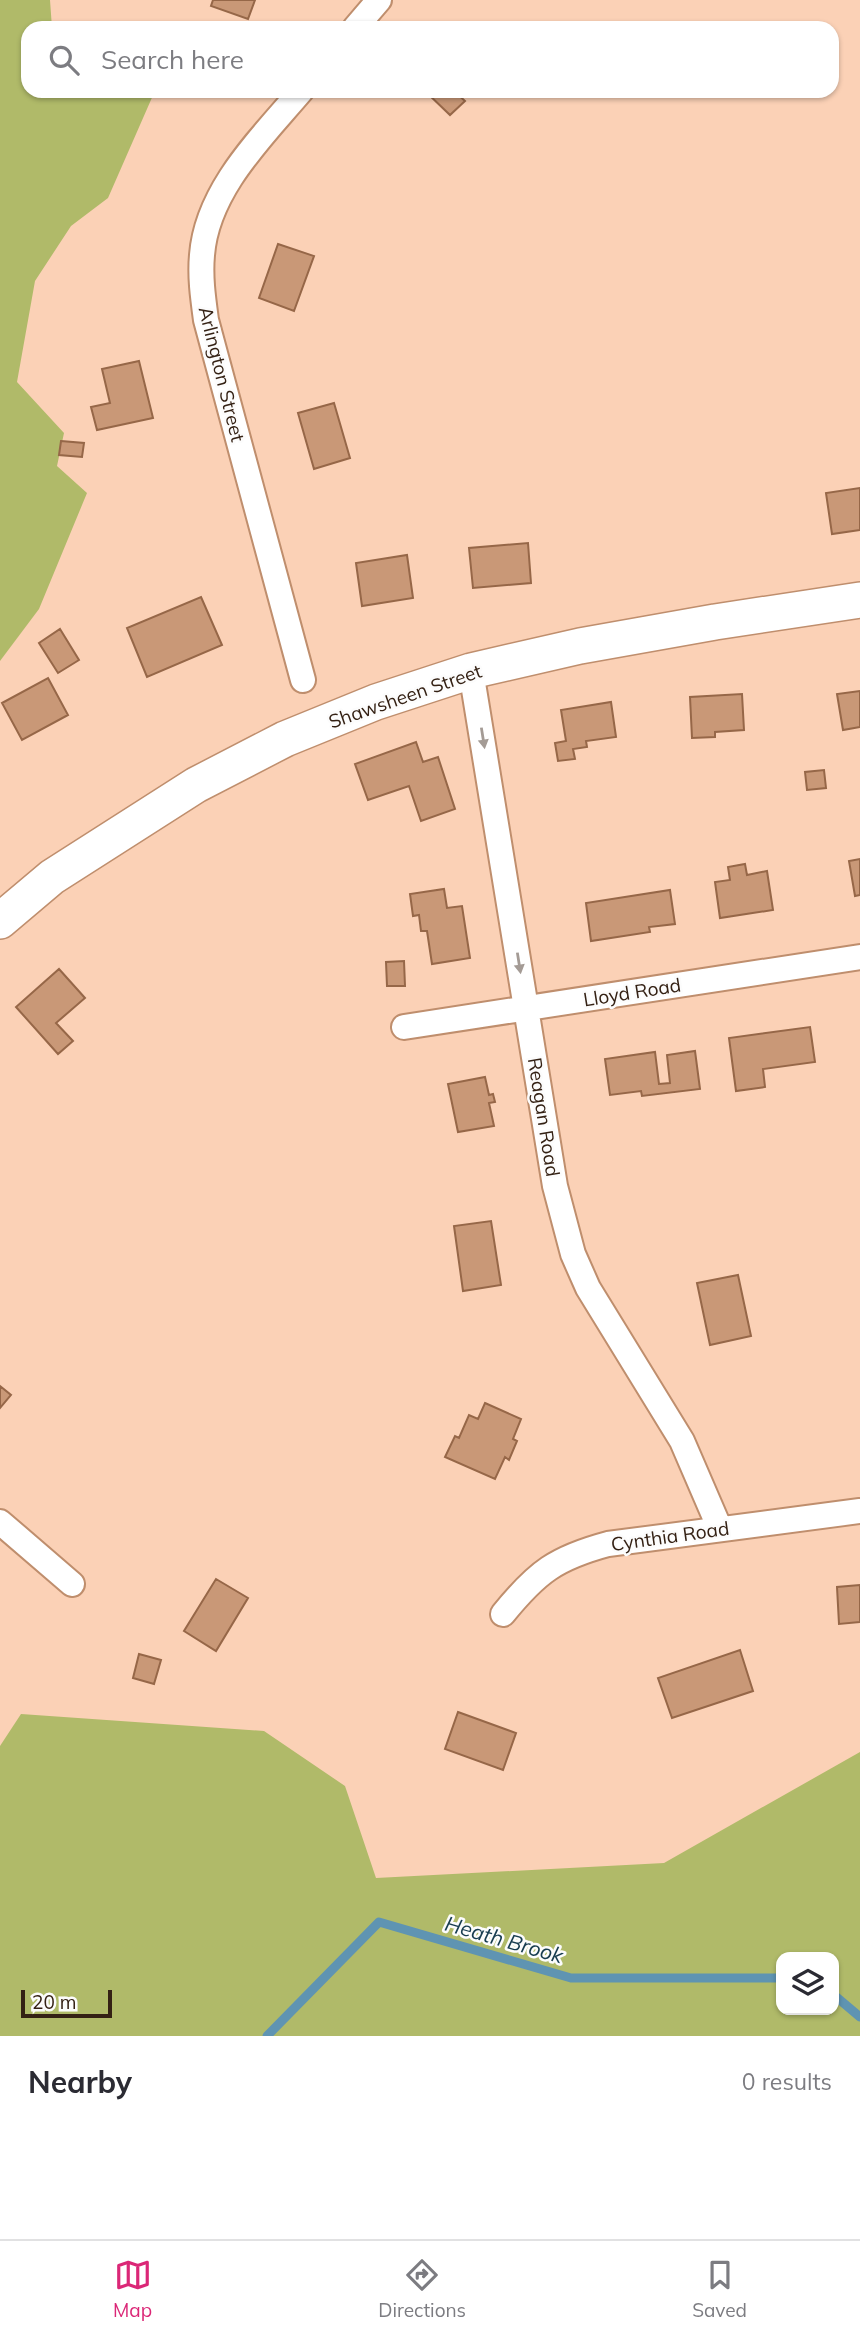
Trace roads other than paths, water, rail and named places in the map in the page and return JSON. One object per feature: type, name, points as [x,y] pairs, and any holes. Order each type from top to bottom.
[{"type":"main road","name":"Shawsheen Street","points":[[0,921],[52,877],[196,785],[285,739],[376,702],[471,671],[645,634],[860,600]]},
{"type":"street","points":[[361,21],[379,0]]},
{"type":"street","name":"Arlington Street","points":[[295,98],[249,152],[227,185],[205,240],[201,285],[206,320],[303,680]]},
{"type":"street","name":"Reagan Road","points":[[471,671],[555,1186],[573,1254],[588,1288],[682,1441],[720,1529]]},
{"type":"street","name":"Lloyd Road","points":[[404,1027],[860,957]]},
{"type":"street","name":"Cynthia Road","points":[[503,1614],[525,1587],[549,1566],[577,1552],[608,1544],[860,1511]]},
{"type":"street","points":[[0,1522],[72,1584]]},
{"type":"waterway","name":"Heath Brook","points":[[267,2036],[379,1922],[571,1978],[776,1978]]},
{"type":"waterway","name":"Heath Brook","points":[[839,1999],[860,2017]]}]
